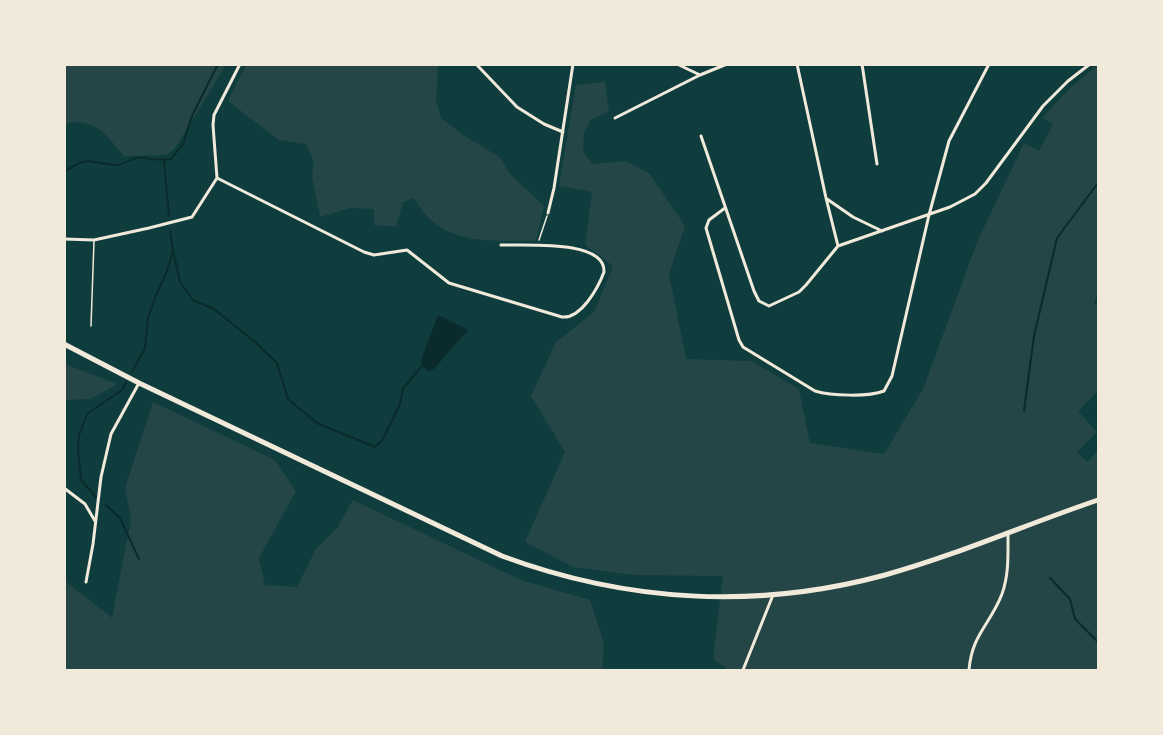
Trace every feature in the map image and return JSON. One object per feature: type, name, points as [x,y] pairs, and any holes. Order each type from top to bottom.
[{"type":"highway","points":[[64,344],[140,383],[502,556],[531,567],[597,584],[651,594],[705,597],[773,595],[848,584],[884,575],[1098,500]]},
{"type":"street","points":[[64,239],[94,240],[192,217],[217,178],[214,116],[240,64]]},
{"type":"street","points":[[476,64],[517,107],[536,120],[563,132]]},
{"type":"street","points":[[548,213],[573,64]]},
{"type":"street","points":[[677,64],[700,75]]},
{"type":"street","points":[[615,118],[700,75],[727,64]]},
{"type":"street","points":[[797,64],[838,246]]},
{"type":"street","points":[[862,64],[877,164]]},
{"type":"street","points":[[725,207],[712,216],[706,228],[743,347],[803,385],[820,393],[873,395],[884,391],[888,387],[949,141],[989,64]]},
{"type":"street","points":[[700,136],[754,291],[759,301],[769,306],[806,285],[838,246],[929,215],[975,194],[986,183],[1042,106],[1089,64]]},
{"type":"street","points":[[217,178],[364,252],[374,255],[407,250],[442,278],[457,286],[562,317],[573,316],[584,307],[602,278],[604,267],[599,259],[585,250],[573,247],[501,245]]},
{"type":"street","points":[[826,198],[854,217],[882,231]]},
{"type":"street","points":[[86,582],[96,523],[100,477],[111,434],[140,383]]},
{"type":"street","points":[[64,488],[85,504],[96,523]]},
{"type":"street","points":[[969,670],[970,655],[975,640],[1002,593],[1008,567],[1008,532]]},
{"type":"street","points":[[743,670],[773,595]]},
{"type":"lane","points":[[91,326],[94,240]]},
{"type":"path","points":[[537,246],[548,213]]},
{"type":"shaded area","points":[[65,64],[226,65],[175,148],[167,155],[124,156],[106,135],[92,125],[75,122],[65,124]]},
{"type":"shaded area","points":[[246,65],[438,65],[436,100],[441,118],[463,135],[501,158],[510,174],[544,206],[536,241],[479,240],[452,233],[428,217],[414,198],[403,202],[396,227],[374,225],[374,209],[350,208],[320,217],[312,176],[314,162],[306,144],[279,140],[228,101]]},
{"type":"shaded area","points":[[1098,65],[1098,293],[1094,302],[1098,307],[1098,391],[1078,411],[1097,432],[1077,452],[1087,462],[1098,451],[1098,670],[729,670],[713,659],[723,576],[634,575],[573,567],[525,542],[565,452],[531,396],[556,342],[594,312],[613,266],[585,245],[592,192],[559,186],[576,85],[605,82],[609,112],[591,119],[584,133],[583,152],[593,164],[626,161],[650,174],[685,226],[669,274],[686,359],[751,361],[799,389],[810,443],[884,454],[923,389],[978,240],[1024,143],[1039,151],[1053,124],[1042,118],[1070,88]]},
{"type":"shaded area","points":[[438,315],[468,330],[434,369],[428,371],[422,366],[421,360]]},
{"type":"shaded area","points":[[65,364],[117,384],[91,399],[65,400]]},
{"type":"shaded area","points":[[153,402],[275,460],[296,491],[259,558],[265,585],[297,587],[316,549],[337,528],[353,500],[521,580],[590,600],[604,643],[602,670],[65,670],[65,581],[112,618],[131,519],[125,488]]},
{"type":"waterway","points":[[64,172],[79,163],[89,161],[117,165],[137,158],[171,159],[183,144],[192,116],[218,64]]},
{"type":"waterway","points":[[164,160],[169,216]]},
{"type":"waterway","points":[[1024,411],[1034,336],[1057,238],[1098,183]]},
{"type":"waterway","points":[[132,372],[145,348],[148,318],[173,251],[170,231]]},
{"type":"waterway","points":[[173,251],[180,282],[193,300],[214,309],[277,363],[288,399],[317,423],[375,447],[383,439],[400,404],[403,388],[422,366]]},
{"type":"waterway","points":[[96,497],[81,480],[79,435],[87,414],[122,390],[126,382]]},
{"type":"waterway","points":[[106,505],[120,518],[139,559]]},
{"type":"waterway","points":[[1050,578],[1070,599],[1075,619],[1098,642]]}]
